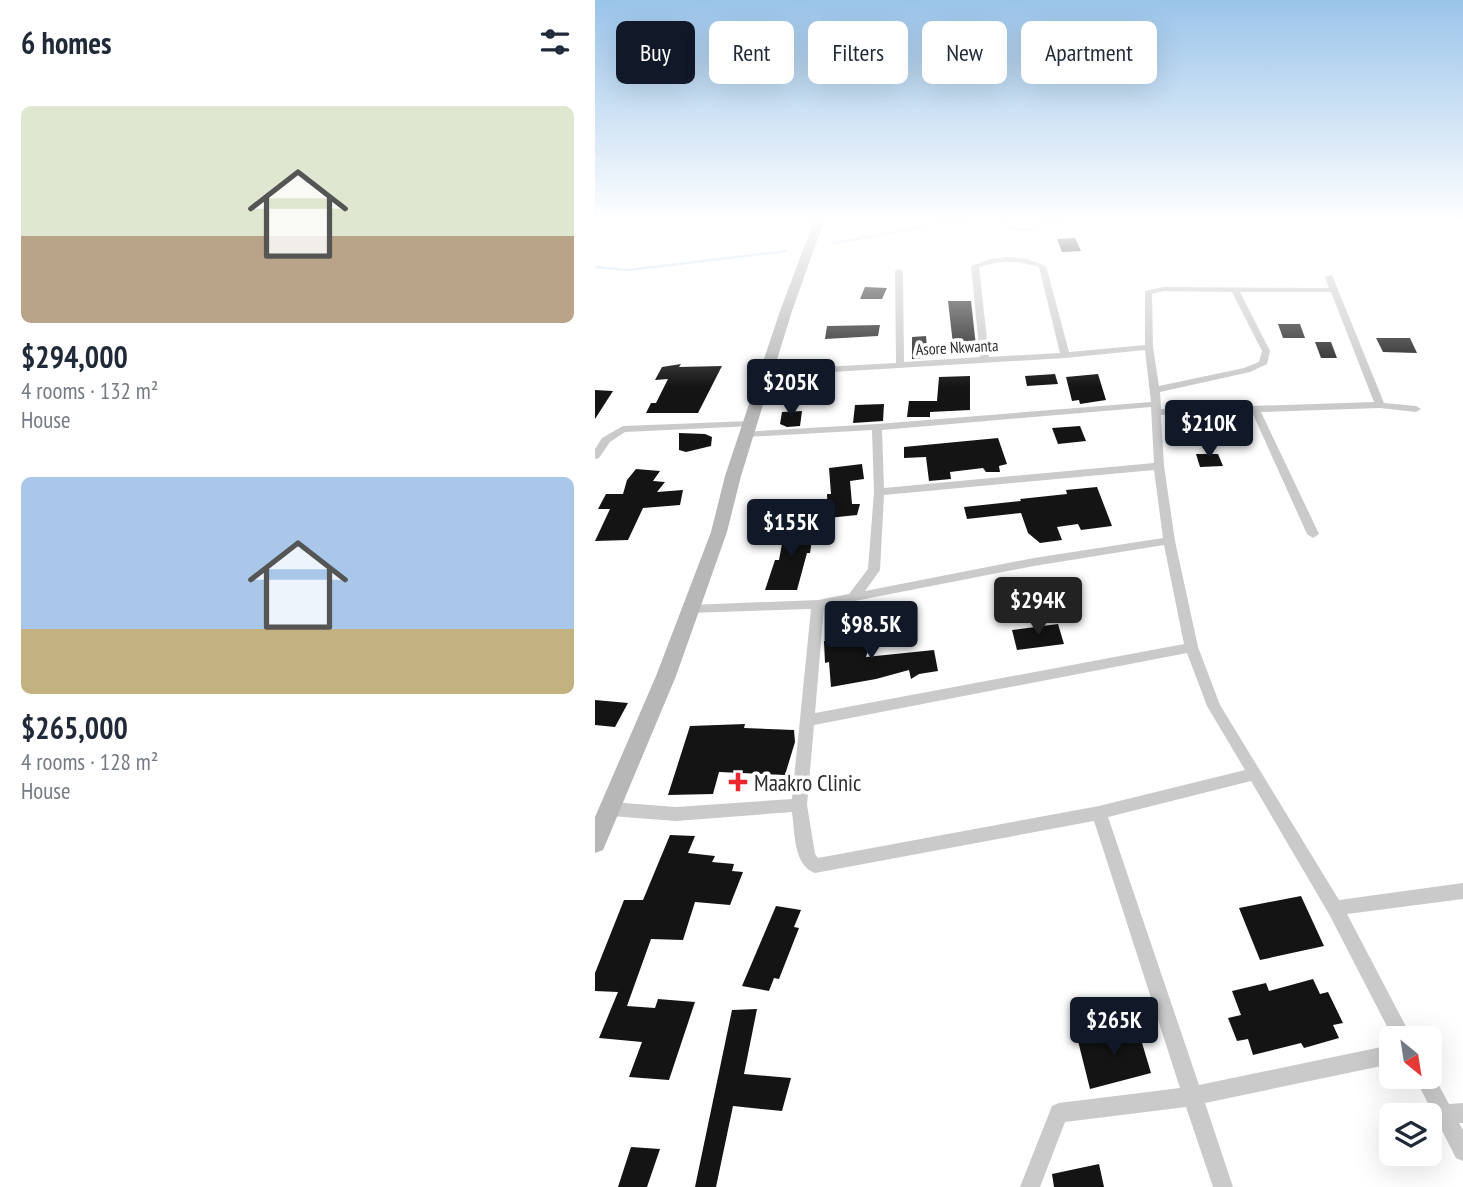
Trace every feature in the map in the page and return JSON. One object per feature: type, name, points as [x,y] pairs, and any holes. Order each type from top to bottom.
[{"type":"street","points":[[595,844],[666,676],[719,532],[748,429],[799,276]]},
{"type":"street","points":[[899,276],[900,365]]},
{"type":"street","points":[[976,276],[985,360]]},
{"type":"street","points":[[1045,276],[1065,355]]},
{"type":"street","points":[[1329,277],[1380,405]]},
{"type":"street","points":[[1333,290],[1163,289],[1148,293],[1149,347],[1156,402],[1159,466],[1169,541],[1191,647],[1213,706],[1335,908],[1397,1026]]},
{"type":"street","points":[[1156,402],[1263,364],[1266,351],[1234,290]]},
{"type":"street","name":"Asore Nkwanta","points":[[766,373],[1065,355],[1149,347]]},
{"type":"street","points":[[595,456],[606,440],[623,429],[877,427],[1156,402],[1255,410],[1380,405],[1416,409]]},
{"type":"street","points":[[1255,410],[1313,534]]},
{"type":"street","points":[[854,596],[874,570],[879,492],[877,427]]},
{"type":"street","points":[[879,492],[1159,466]]},
{"type":"street","points":[[689,609],[818,604],[893,588],[1169,541]]},
{"type":"street","points":[[874,570],[893,588]]},
{"type":"street","points":[[818,604],[799,805],[807,857],[815,866],[1099,813],[1255,774]]},
{"type":"street","points":[[809,720],[1191,647]]},
{"type":"street","points":[[611,809],[676,814],[799,805]]},
{"type":"street","points":[[1099,813],[1223,1187]]},
{"type":"street","points":[[1335,908],[1463,891]]},
{"type":"street","points":[[1030,1187],[1059,1113],[1193,1096],[1379,1057]]},
{"type":"street","points":[[1435,1089],[1454,1113],[1463,1151]]},
{"type":"building","points":[[865,287],[887,288],[882,299],[860,299]]},
{"type":"building","points":[[948,301],[971,301],[977,355],[954,353]]},
{"type":"building","points":[[1278,324],[1300,324],[1305,338],[1283,338]]},
{"type":"building","points":[[880,325],[878,336],[825,339],[827,326]]},
{"type":"building","points":[[926,336],[927,347],[923,347],[922,358],[912,359],[912,337]]},
{"type":"building","points":[[1376,338],[1410,338],[1417,353],[1383,352]]},
{"type":"building","points":[[1315,342],[1331,342],[1337,358],[1321,358]]},
{"type":"building","points":[[681,364],[679,367],[722,366],[698,413],[646,413],[651,403],[656,403],[668,379],[655,380],[662,367]]},
{"type":"building","points":[[1055,374],[1058,384],[1027,386],[1025,376]]},
{"type":"building","points":[[1098,374],[1106,400],[1080,404],[1079,400],[1072,401],[1066,377]]},
{"type":"building","points":[[970,376],[970,410],[930,412],[930,417],[907,417],[909,401],[937,401],[939,377]]},
{"type":"building","points":[[595,390],[613,391],[595,419]]},
{"type":"building","points":[[884,404],[883,421],[853,423],[855,405]]},
{"type":"building","points":[[802,411],[800,426],[787,427],[780,424],[782,412]]},
{"type":"building","points":[[1080,426],[1086,441],[1058,444],[1052,428]]},
{"type":"building","points":[[679,433],[705,434],[712,437],[711,446],[686,452],[679,450]]},
{"type":"building","points":[[998,438],[1007,464],[999,466],[1000,472],[986,472],[983,468],[950,472],[951,479],[929,481],[926,457],[904,458],[904,447]]},
{"type":"building","points":[[1196,454],[1218,454],[1223,466],[1200,467]]},
{"type":"building","points":[[862,464],[864,479],[850,481],[852,504],[860,504],[857,515],[828,518],[827,494],[831,494],[829,468]]},
{"type":"building","points":[[636,469],[660,471],[653,481],[665,482],[657,492],[683,490],[680,505],[643,508],[628,540],[595,541],[610,509],[598,509],[606,494],[623,494],[627,480]]},
{"type":"building","points":[[1097,487],[1112,526],[1081,530],[1078,524],[1057,527],[1062,540],[1040,543],[1028,533],[1021,513],[967,519],[964,507],[1021,501],[1020,499],[1067,494],[1066,490]]},
{"type":"building","points":[[814,526],[810,553],[807,553],[797,590],[765,590],[775,560],[779,560],[784,533],[790,532],[790,527]]},
{"type":"building","points":[[1058,624],[1064,644],[1017,650],[1012,630]]},
{"type":"building","points":[[874,632],[866,657],[934,650],[938,671],[919,674],[911,679],[909,670],[831,687],[829,662],[825,663],[824,641]]},
{"type":"building","points":[[595,700],[628,703],[615,727],[595,725]]},
{"type":"building","points":[[745,724],[744,728],[794,730],[795,742],[785,775],[719,772],[713,794],[668,795],[690,726]]},
{"type":"building","points":[[670,835],[695,836],[688,853],[715,856],[712,862],[734,864],[732,871],[743,872],[730,905],[695,902],[683,940],[651,939],[627,1006],[655,1008],[658,999],[695,1002],[669,1080],[629,1077],[642,1042],[599,1038],[618,992],[595,991],[595,973],[624,900],[643,900]]},
{"type":"building","points":[[1301,896],[1324,946],[1260,960],[1239,908]]},
{"type":"building","points":[[776,906],[801,910],[794,927],[799,928],[779,979],[774,978],[769,991],[742,986]]},
{"type":"building","points":[[1313,979],[1320,994],[1328,992],[1343,1023],[1333,1025],[1339,1038],[1304,1048],[1301,1043],[1253,1055],[1248,1039],[1237,1041],[1228,1018],[1241,1015],[1232,991],[1266,983],[1269,991]]},
{"type":"building","points":[[757,1009],[744,1074],[791,1078],[782,1111],[733,1106],[716,1187],[695,1187],[732,1010]]},
{"type":"building","points":[[1137,1026],[1151,1073],[1090,1089],[1078,1041]]},
{"type":"building","points":[[631,1147],[660,1149],[647,1187],[618,1187]]},
{"type":"building","points":[[1099,1164],[1104,1187],[1054,1187],[1052,1174]]},
{"type":"place","name":"Maakro Clinic","points":[[738,782]]}]
